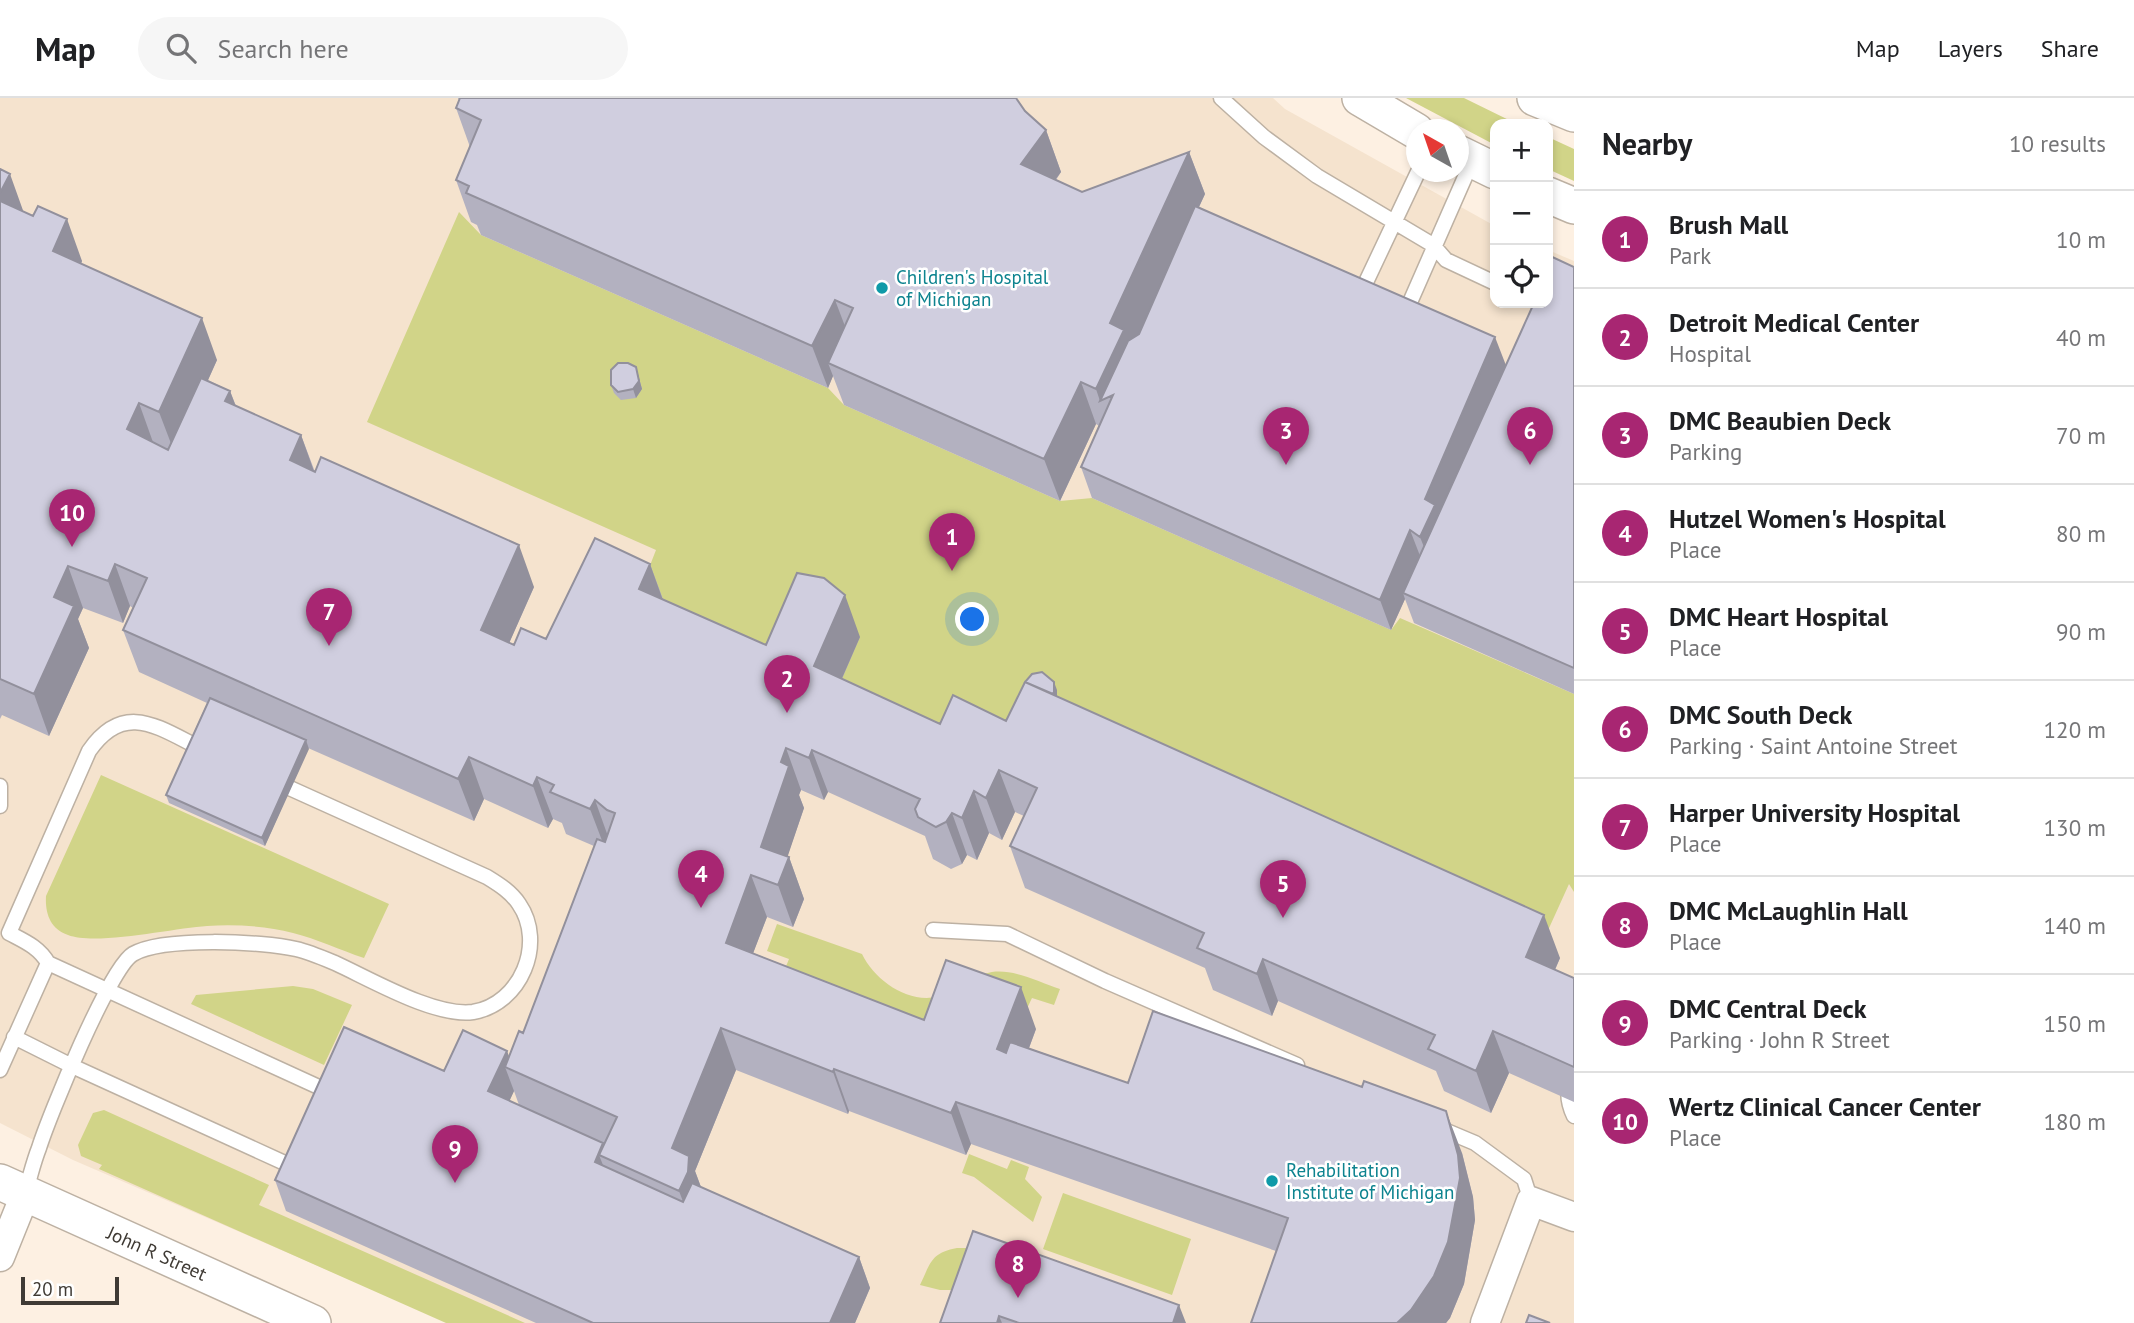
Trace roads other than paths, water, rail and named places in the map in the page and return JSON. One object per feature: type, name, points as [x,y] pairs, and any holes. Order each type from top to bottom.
[{"type":"street","points":[[1360,98],[1406,125]]},
{"type":"street","points":[[1535,98],[1574,114]]},
{"type":"street","points":[[1553,197],[1574,206]]},
{"type":"street","points":[[0,1257],[12,1188]]},
{"type":"street","name":"John R Street","points":[[12,1188],[313,1323]]},
{"type":"street","points":[[1485,1323],[1531,1201],[1574,1217]]},
{"type":"lane","points":[[1221,98],[1264,137],[1317,176],[1433,245],[1446,260],[1490,281]]},
{"type":"lane","points":[[1401,322],[1433,245],[1476,161]]},
{"type":"lane","points":[[1357,302],[1413,182]]},
{"type":"lane","points":[[215,754],[141,721],[124,722],[108,728],[97,738],[89,751],[9,933],[31,944],[43,954],[48,963],[338,1096]]},
{"type":"lane","points":[[12,1188],[39,1146],[107,990],[117,971],[132,955],[150,948],[225,943],[296,949],[329,960],[431,1007],[453,1012],[475,1012],[496,1003],[513,989],[525,970],[530,949],[529,926],[521,906],[506,889],[487,877],[264,777]]},
{"type":"lane","points":[[0,786],[0,806]]},
{"type":"lane","points":[[933,930],[1007,934],[1306,1069]]},
{"type":"lane","points":[[0,1070],[48,963]]},
{"type":"lane","points":[[14,1037],[304,1172]]},
{"type":"lane","points":[[1574,1065],[1569,1080],[1567,1102],[1574,1116]]},
{"type":"lane","points":[[1419,1119],[1475,1143],[1524,1179],[1531,1201]]},
{"type":"place","name":"Children's Hospital of Michigan","points":[[882,288]]},
{"type":"place","name":"DMC Beaubien Deck","points":[[1286,465]]},
{"type":"place","name":"DMC South Deck","points":[[1530,465]]},
{"type":"place","name":"Wertz Clinical Cancer Center","points":[[72,547]]},
{"type":"place","name":"Brush Mall","points":[[952,571]]},
{"type":"place","name":"Harper University Hospital","points":[[329,646]]},
{"type":"place","name":"Detroit Medical Center","points":[[787,713]]},
{"type":"place","name":"Hutzel Women's Hospital","points":[[701,908]]},
{"type":"place","name":"DMC Heart Hospital","points":[[1283,918]]},
{"type":"place","name":"Rehabilitation Institute of Michigan","points":[[1272,1181]]},
{"type":"place","name":"DMC Central Deck","points":[[455,1183]]},
{"type":"place","name":"DMC McLaughlin Hall","points":[[1018,1298]]}]
